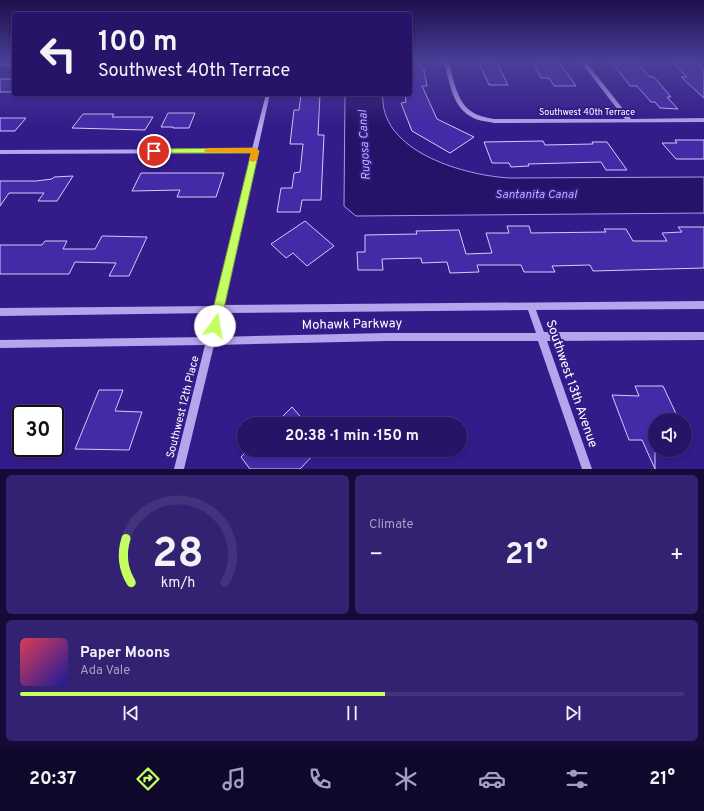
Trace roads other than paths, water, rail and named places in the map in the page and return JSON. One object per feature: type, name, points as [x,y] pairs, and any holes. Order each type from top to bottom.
[{"type":"street","name":"Southwest 40th Terrace","points":[[453,83],[460,104],[471,116],[482,120],[704,120]]},
{"type":"street","points":[[600,83],[630,121]]},
{"type":"street","name":"Southwest 12th Place","points":[[179,469],[211,341],[268,96]]},
{"type":"street","points":[[0,152],[255,151]]},
{"type":"street","name":"Mohawk Parkway","points":[[0,312],[704,305]]},
{"type":"street","name":"Southwest 13th Avenue","points":[[531,307],[587,469]]},
{"type":"street","name":"Mohawk Parkway","points":[[0,344],[386,337],[704,336]]},
{"type":"water","points":[[345,96],[382,96],[384,109],[391,125],[402,139],[418,151],[436,160],[455,168],[475,173],[510,178],[704,177],[704,213],[356,216],[344,206]]},
{"type":"water label","name":"Rugosa Canal","points":[[365,145]]},
{"type":"water label","name":"Santanita Canal","points":[[536,195]]}]
